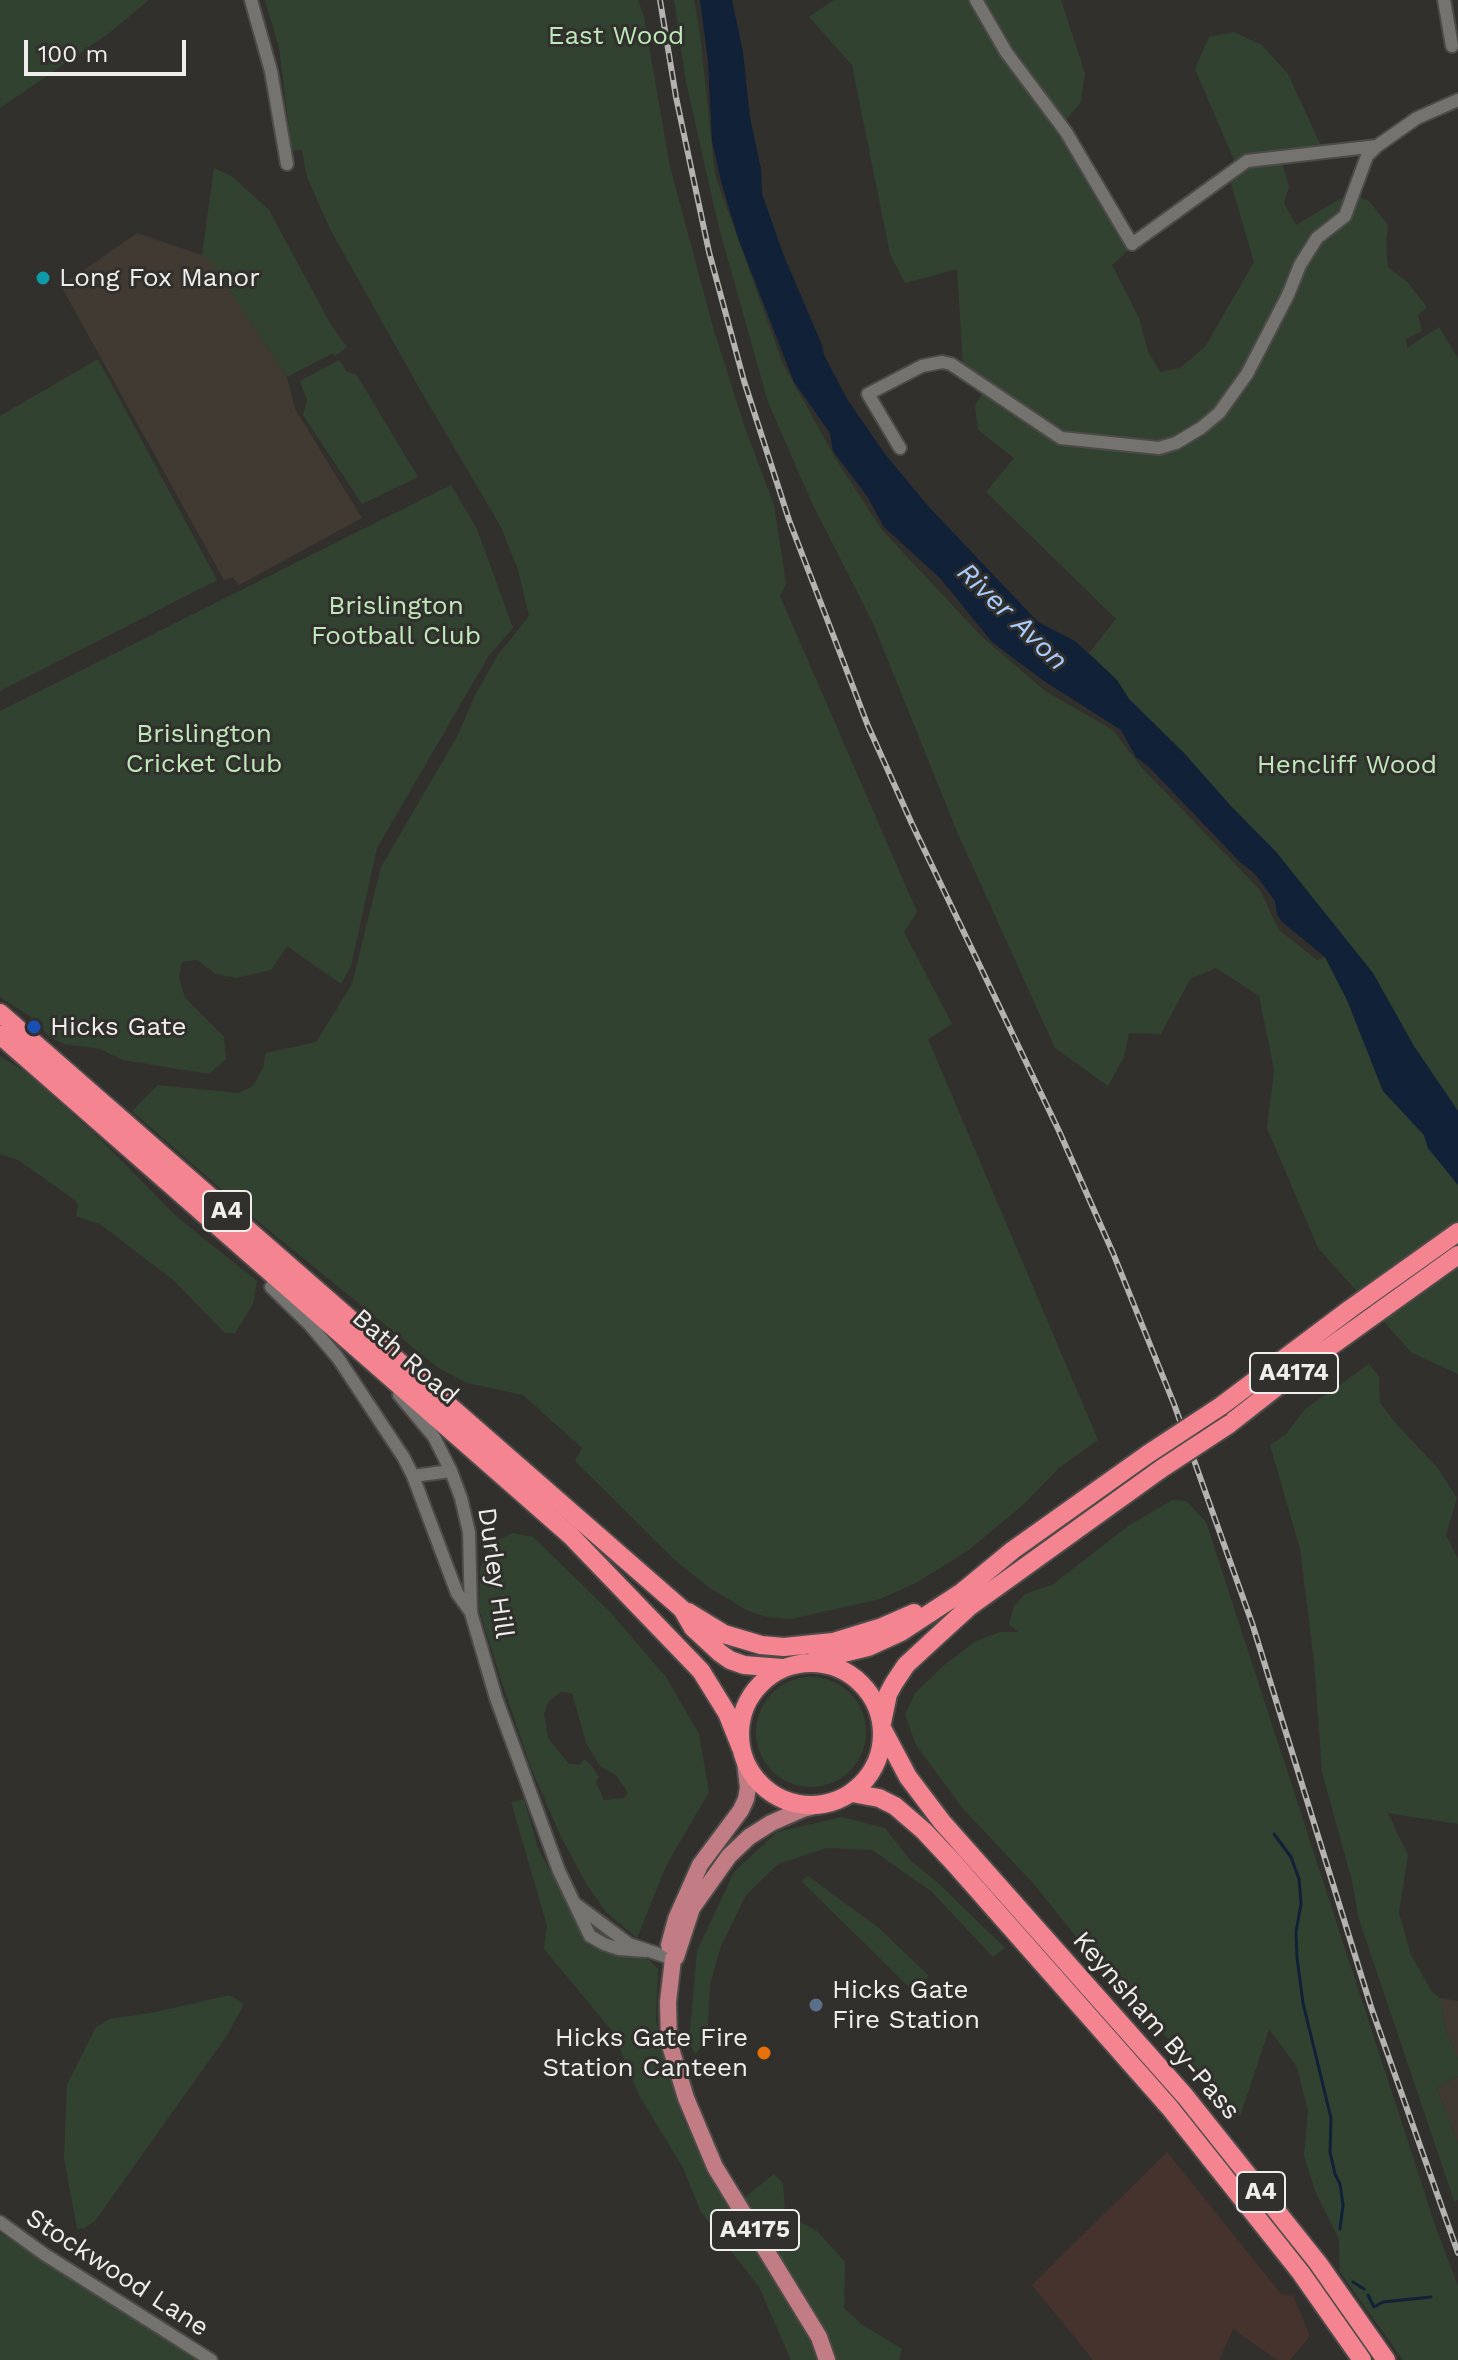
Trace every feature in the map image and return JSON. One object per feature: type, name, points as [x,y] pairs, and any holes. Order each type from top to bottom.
[{"type":"highway","name":"Bath Road","points":[[0,1013],[56,1074],[366,1358],[562,1527],[679,1646],[715,1691],[743,1755]]},
{"type":"highway","name":"Bath Road","points":[[0,1035],[56,1074],[682,1609],[693,1628],[730,1660],[757,1668],[782,1668]]},
{"type":"highway","name":"A4174","points":[[809,1662],[887,1640],[942,1607],[1013,1550],[1221,1406],[1458,1232]]},
{"type":"highway","name":"A4174","points":[[882,1727],[888,1694],[906,1665],[969,1607],[1161,1469],[1228,1425],[1458,1255]]},
{"type":"highway","points":[[682,1609],[724,1634],[761,1645],[784,1647],[833,1642],[912,1614],[1003,1560]]},
{"type":"highway","points":[[809,1662],[840,1669],[852,1676],[871,1697],[882,1727],[880,1755],[874,1768],[852,1793],[826,1803],[804,1804],[781,1798],[760,1784],[743,1755],[741,1722],[748,1700],[760,1683],[782,1668],[809,1662]]},
{"type":"highway","name":"Keynsham By-Pass","points":[[882,1727],[908,1777],[942,1822],[1185,2096],[1336,2289],[1386,2360]]},
{"type":"highway","name":"Keynsham By-Pass","points":[[852,1793],[879,1798],[895,1806],[924,1831],[1170,2108],[1320,2300],[1362,2360]]},
{"type":"main road","name":"A4175","points":[[673,1959],[667,1955],[686,1893],[700,1865],[746,1799],[748,1788],[743,1755]]},
{"type":"main road","name":"A4175","points":[[826,1803],[771,1823],[749,1837],[729,1856],[692,1908],[673,1959],[668,2002],[669,2042],[686,2098],[715,2167],[819,2337],[827,2360]]},
{"type":"street","points":[[251,0],[271,71],[287,164]]},
{"type":"street","points":[[976,0],[1006,52],[1066,132],[1132,244],[1247,161],[1377,146]]},
{"type":"street","points":[[1444,0],[1452,46]]},
{"type":"street","points":[[900,448],[868,394],[922,366],[942,362],[951,364],[1061,438],[1159,448],[1189,436],[1219,413],[1247,374],[1300,265],[1317,238],[1345,216],[1367,156],[1417,118],[1458,100]]},
{"type":"street","points":[[271,1287],[338,1358],[413,1476],[457,1593],[471,1613]]},
{"type":"street","name":"Durley Hill","points":[[366,1358],[434,1437],[451,1471],[469,1532],[471,1613],[496,1698],[559,1871],[583,1924],[590,1936],[611,1947],[646,1951],[673,1959]]},
{"type":"street","points":[[413,1476],[451,1471]]},
{"type":"street","name":"Stockwood Lane","points":[[0,2222],[44,2254],[211,2360]]},
{"type":"shaded area","points":[[137,233],[208,257],[287,377],[295,409],[362,518],[239,585],[233,577],[224,580],[61,286]]},
{"type":"shaded area","points":[[1440,1998],[1458,2001],[1458,2059],[1445,2028]]},
{"type":"shaded area","points":[[1458,2076],[1458,2144],[1437,2088]]},
{"type":"shaded area","points":[[1167,2152],[1281,2294],[1293,2296],[1310,2336],[1290,2360],[1277,2360],[1233,2329],[1219,2360],[1093,2360],[1032,2285]]},
{"type":"green space","points":[[0,0],[149,0],[108,34],[0,108]]},
{"type":"green space","name":"East Wood","points":[[265,0],[638,0],[644,17],[670,167],[714,331],[774,505],[786,584],[780,596],[917,912],[904,932],[952,1024],[928,1039],[1098,1440],[1059,1468],[1023,1505],[970,1549],[918,1582],[880,1599],[791,1619],[767,1617],[748,1611],[710,1588],[677,1562],[575,1461],[582,1448],[523,1395],[467,1383],[437,1367],[260,1223],[132,1111],[158,1085],[239,1093],[253,1086],[263,1068],[266,1053],[316,1042],[352,984],[381,867],[458,735],[476,693],[498,655],[529,616],[518,570],[501,527],[330,229],[307,177],[302,150],[292,151],[279,48]]},
{"type":"green space","points":[[674,0],[694,0],[715,175],[783,364],[837,461],[882,530],[981,636],[1045,691],[1113,730],[1141,767],[1260,890],[1279,930],[1317,960],[1325,957],[1347,1000],[1383,1091],[1424,1135],[1428,1148],[1458,1185],[1458,1374],[1412,1353],[1318,1248],[1267,1128],[1274,1070],[1259,996],[1216,968],[1190,979],[1161,1034],[1129,1033],[1124,1057],[1108,1086],[1055,1048],[958,834],[873,623],[812,503],[768,402],[719,228],[686,82]]},
{"type":"green space","name":"Hencliff Wood","points":[[834,0],[1061,0],[1085,73],[1081,102],[1060,127],[1130,249],[1112,265],[1139,318],[1148,351],[1160,372],[1180,368],[1205,347],[1254,262],[1227,170],[1234,160],[1195,69],[1209,37],[1234,32],[1262,45],[1288,74],[1322,148],[1280,155],[1289,187],[1284,203],[1296,225],[1350,193],[1369,201],[1388,225],[1388,267],[1407,282],[1427,307],[1418,315],[1422,331],[1406,339],[1407,348],[1439,327],[1458,358],[1458,1111],[1277,853],[1089,653],[1116,619],[986,492],[1014,458],[978,430],[975,406],[986,386],[963,364],[957,269],[905,283],[890,254],[852,65],[809,17]]},
{"type":"green space","points":[[214,168],[233,177],[269,210],[331,325],[347,347],[335,356],[333,353],[287,377],[208,258],[202,255]]},
{"type":"green space","points":[[98,359],[217,580],[0,691],[0,416]]},
{"type":"green space","points":[[339,360],[347,372],[356,374],[418,477],[362,504],[303,415],[307,400],[300,381]]},
{"type":"green space","points":[[451,485],[477,529],[513,628],[488,657],[377,848],[351,966],[341,984],[287,946],[271,970],[236,978],[216,974],[197,960],[182,962],[179,977],[185,998],[224,1037],[226,1059],[209,1074],[123,1060],[100,1049],[64,1044],[51,1038],[30,1016],[0,997],[0,711]]},
{"type":"green space","points":[[0,1056],[28,1074],[102,1141],[177,1217],[257,1281],[253,1304],[235,1333],[225,1333],[173,1280],[100,1224],[76,1216],[78,1204],[72,1198],[18,1160],[0,1154]]},
{"type":"green space","points":[[1369,1364],[1379,1376],[1380,1403],[1437,1467],[1457,1498],[1446,1535],[1458,1559],[1458,1824],[1388,1813],[1408,1855],[1399,1913],[1411,1955],[1432,1992],[1440,1998],[1445,2028],[1458,2059],[1458,2076],[1437,2088],[1458,2144],[1458,2200],[1454,2201],[1358,1916],[1352,1881],[1322,1772],[1314,1661],[1300,1549],[1270,1445],[1286,1434],[1305,1409]]},
{"type":"green space","points":[[1172,1500],[1186,1501],[1206,1522],[1436,2228],[1458,2286],[1458,2360],[1403,2360],[1340,2272],[1339,2239],[1316,2193],[1304,2156],[1308,2111],[1297,2067],[1269,2029],[1240,2116],[1098,1964],[1033,1883],[964,1810],[916,1745],[905,1715],[915,1693],[976,1641],[1000,1632],[1019,1632],[1009,1625],[1014,1606],[1025,1594],[1052,1585],[1128,1526]]},
{"type":"green space","points":[[512,1533],[533,1537],[610,1612],[666,1677],[699,1734],[709,1792],[666,1866],[637,1938],[607,1913],[587,1885],[562,1839],[531,1768],[479,1609],[480,1569],[492,1544]],"holes":[[[561,1692],[572,1693],[586,1743],[600,1766],[616,1775],[628,1793],[624,1798],[604,1800],[596,1782],[599,1777],[592,1766],[584,1759],[580,1765],[569,1764],[548,1738],[544,1714],[549,1701]]]},
{"type":"green space","points":[[811,1677],[832,1681],[850,1693],[862,1711],[866,1732],[862,1753],[850,1771],[832,1783],[811,1787],[790,1783],[772,1771],[760,1753],[756,1732],[760,1711],[772,1693],[790,1681]]},
{"type":"green space","points":[[524,1799],[538,1848],[589,1946],[649,1960],[658,1969],[656,2021],[684,2121],[730,2209],[774,2174],[783,2183],[785,2213],[818,2232],[845,2262],[844,2308],[861,2324],[902,2349],[899,2360],[791,2360],[759,2287],[701,2212],[683,2168],[639,2095],[613,2032],[544,1949],[547,1926],[511,1802]]},
{"type":"green space","points":[[842,1817],[885,1828],[911,1861],[1005,1948],[993,1957],[931,1891],[872,1850],[826,1848],[778,1864],[746,1895],[721,1946],[710,1984],[707,2042],[695,2054],[689,2042],[697,1951],[734,1872],[777,1832]]},
{"type":"green space","points":[[808,1876],[879,1928],[929,1976],[915,1993],[801,1881]]},
{"type":"green space","points":[[230,1995],[244,2004],[228,2034],[95,2221],[77,2229],[64,2158],[67,2085],[96,2027],[110,2019]]},
{"type":"green space","points":[[0,2233],[140,2322],[199,2360],[0,2360]]},
{"type":"water","name":"River Avon","points":[[700,0],[732,0],[743,52],[762,194],[824,355],[847,399],[885,454],[928,506],[1038,622],[1075,641],[1117,680],[1129,699],[1277,853],[1373,973],[1414,1046],[1458,1111],[1458,1185],[1428,1148],[1424,1135],[1383,1091],[1347,1000],[1325,957],[1281,921],[1275,901],[1255,874],[1136,757],[1121,730],[1044,681],[992,642],[940,578],[884,527],[867,496],[833,451],[830,433],[794,382],[738,238],[721,181],[712,141],[708,61]]},
{"type":"waterway","points":[[1274,1834],[1291,1857],[1299,1879],[1301,1904],[1296,1932],[1297,1958],[1303,2003],[1331,2118],[1330,2152],[1343,2205],[1340,2229]]},
{"type":"waterway","points":[[1353,2282],[1364,2289]]},
{"type":"waterway","points":[[1368,2295],[1374,2307],[1383,2302],[1431,2297]]},
{"type":"railway","points":[[660,0],[676,97],[709,252],[744,381],[789,520],[868,726],[1059,1131],[1113,1253],[1174,1404],[1252,1623],[1371,2007],[1458,2253]]},
{"type":"place","name":"Long Fox Manor","points":[[43,278]]},
{"type":"place","name":"Hicks Gate","points":[[34,1027]]},
{"type":"place","name":"Hicks Gate Fire Station","points":[[816,2005]]},
{"type":"place","name":"Hicks Gate Fire Station Canteen","points":[[764,2053]]},
{"type":"park label","name":"Brislington Football Club","points":[[396,621]]},
{"type":"park label","name":"Brislington Cricket Club","points":[[204,749]]}]
